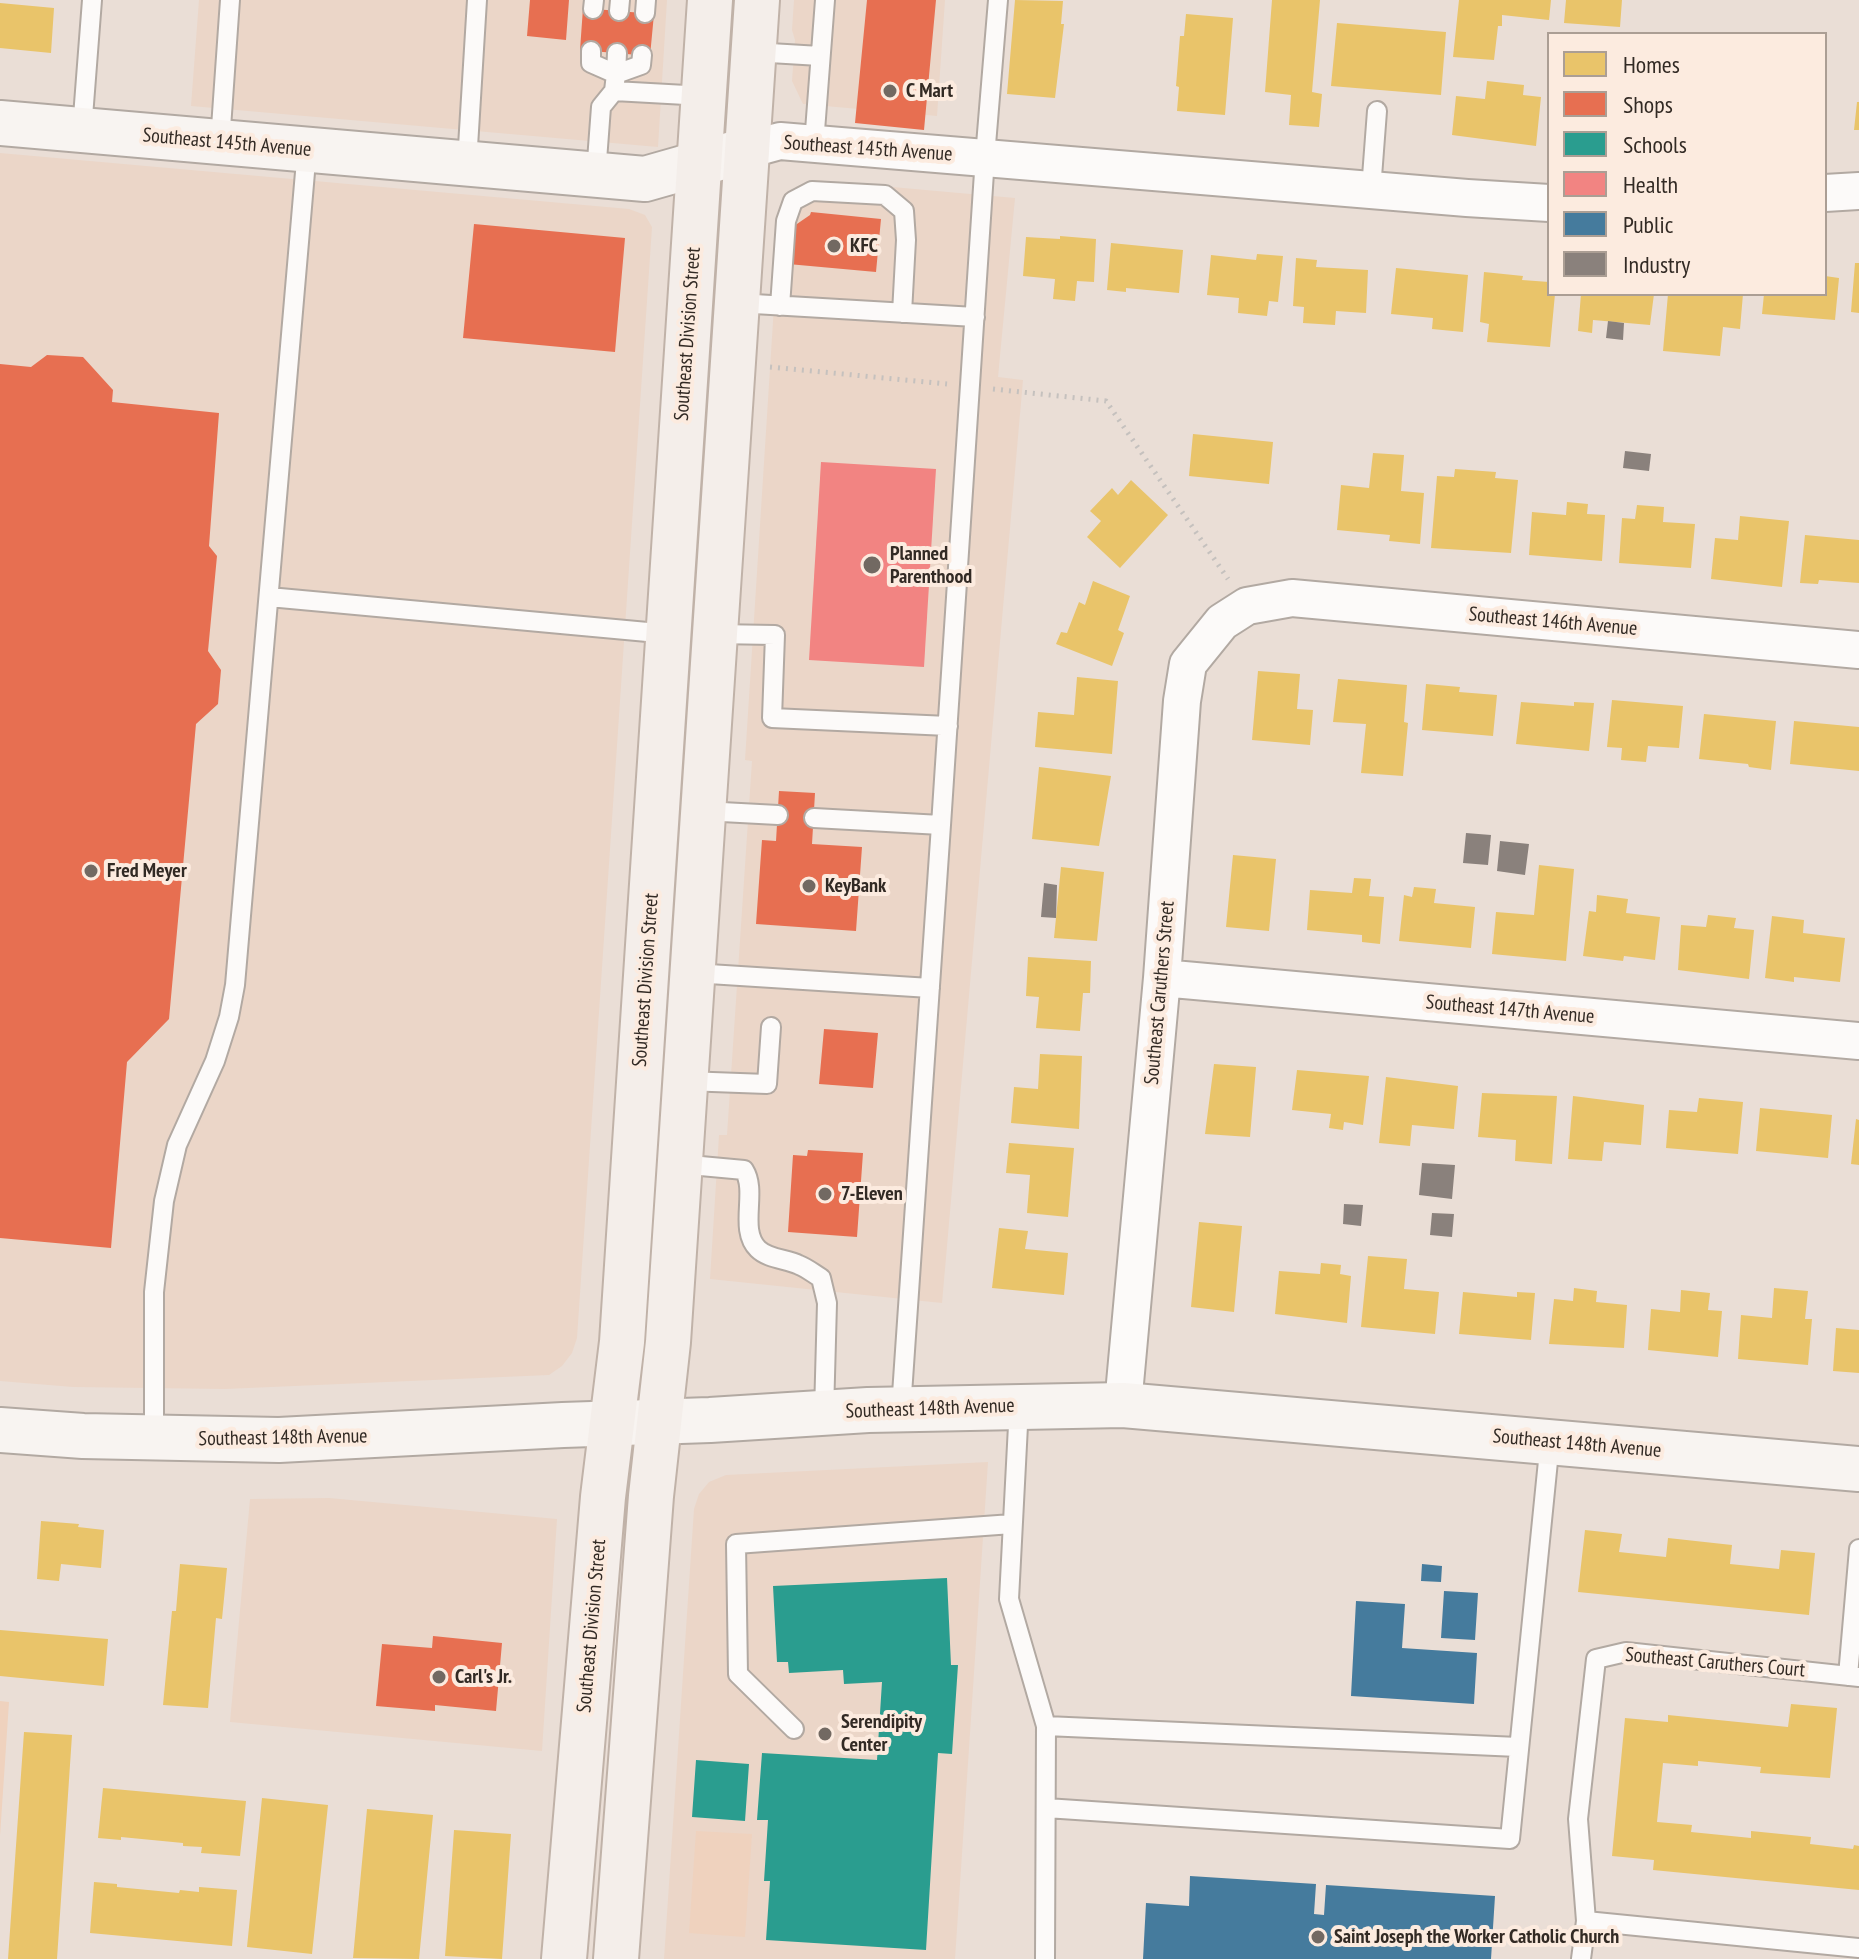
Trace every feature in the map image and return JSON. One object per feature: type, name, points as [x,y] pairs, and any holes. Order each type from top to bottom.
[{"type":"main road","name":"Southeast Division Street","points":[[564,1959],[601,1512],[623,1326],[710,0]]},
{"type":"main road","points":[[616,1959],[651,1496],[668,1342],[757,0]]},
{"type":"main road","name":"Southeast 145th Avenue","points":[[0,123],[645,179],[747,150]]},
{"type":"main road","name":"Southeast 148th Avenue","points":[[0,1430],[154,1438],[279,1440],[901,1409],[1123,1405],[1859,1469]]},
{"type":"street","name":"Southeast 145th Avenue","points":[[747,150],[780,141],[1547,203]]},
{"type":"street","points":[[1827,193],[1859,191]]},
{"type":"street","name":"Southeast 146th Avenue","points":[[1247,606],[1292,598],[1859,650]]},
{"type":"street","name":"Southeast Caruthers Street","points":[[1123,1405],[1162,978],[1182,701],[1188,664],[1222,622],[1247,606]]},
{"type":"street","name":"Southeast 147th Avenue","points":[[1162,978],[1859,1041]]},
{"type":"lane","points":[[82,130],[92,0]]},
{"type":"lane","points":[[220,142],[230,0]]},
{"type":"lane","points":[[467,163],[477,0]]},
{"type":"lane","points":[[814,144],[825,0]]},
{"type":"lane","points":[[901,1409],[998,0]]},
{"type":"lane","points":[[591,51],[591,63],[615,82],[705,96]]},
{"type":"lane","points":[[753,52],[820,56]]},
{"type":"lane","points":[[596,174],[601,107],[615,82],[617,53]]},
{"type":"lane","points":[[615,82],[641,65],[642,55]]},
{"type":"lane","points":[[1371,190],[1377,111]]},
{"type":"lane","points":[[154,1438],[154,1292],[164,1201],[177,1145],[215,1061],[235,985],[307,149]]},
{"type":"lane","points":[[780,306],[786,221],[793,201],[812,191],[885,195],[904,211],[906,240],[902,313]]},
{"type":"lane","points":[[737,303],[975,317]]},
{"type":"lane","points":[[269,597],[669,634]]},
{"type":"lane","points":[[715,634],[775,635],[772,718],[948,726]]},
{"type":"lane","points":[[703,811],[778,815]]},
{"type":"lane","points":[[814,818],[941,825]]},
{"type":"lane","points":[[692,973],[930,988]]},
{"type":"lane","points":[[685,1081],[767,1084],[771,1027]]},
{"type":"lane","points":[[679,1164],[744,1170],[750,1180],[750,1223],[757,1249],[800,1265],[821,1278],[827,1303],[824,1413]]},
{"type":"lane","points":[[1019,1406],[1009,1599],[1046,1726],[1045,1959]]},
{"type":"lane","points":[[1046,1808],[1510,1839],[1550,1441]]},
{"type":"lane","points":[[794,1729],[738,1674],[736,1544],[1012,1524]]},
{"type":"lane","name":"Southeast Caruthers Court","points":[[1581,1959],[1586,1921],[1578,1819],[1596,1659],[1626,1652],[1854,1676],[1859,1549]]},
{"type":"lane","points":[[1046,1726],[1518,1747]]},
{"type":"lane","points":[[1586,1921],[1859,1948]]},
{"type":"path","points":[[734,363],[1106,401],[1247,606]]},
{"type":"shaded area","points":[[199,0],[667,0],[658,147],[191,106]]},
{"type":"shaded area","points":[[794,0],[945,0],[937,116],[803,104],[792,81]]},
{"type":"shaded area","points":[[0,153],[629,209],[645,215],[652,227],[577,1338],[572,1353],[562,1366],[549,1375],[225,1389],[73,1387],[0,1381]]},
{"type":"shaded area","points":[[814,180],[1015,198],[998,377],[1023,380],[942,1303],[710,1279],[719,1135],[727,1135],[752,761],[745,760],[780,212]]},
{"type":"shaded area","name":"Serendipity Center","points":[[988,1462],[955,1959],[664,1959],[694,1509],[699,1494],[709,1482],[726,1475]]},
{"type":"shaded area","points":[[329,1498],[557,1519],[542,1751],[230,1722],[250,1499]]},
{"type":"shaded area","points":[[0,1701],[9,1702],[0,1836]]},
{"type":"shaded area","points":[[696,1831],[752,1834],[745,1937],[689,1933]]},
{"type":"building: Homes","points":[[1015,0],[1063,1],[1061,24],[1064,24],[1055,98],[1007,94]]},
{"type":"building: Homes","points":[[1272,0],[1320,0],[1312,92],[1322,94],[1319,127],[1289,125],[1291,95],[1265,92]]},
{"type":"building: Homes","points":[[1459,0],[1551,0],[1549,20],[1502,15],[1494,60],[1453,57]]},
{"type":"building: Homes","points":[[1566,0],[1622,0],[1620,27],[1564,23]]},
{"type":"building: Homes","points":[[0,3],[54,8],[51,53],[0,48]]},
{"type":"building: Homes","points":[[1186,14],[1233,18],[1225,115],[1177,111],[1180,36],[1184,36]]},
{"type":"building: Homes","points":[[1337,23],[1446,32],[1441,95],[1331,86]]},
{"type":"building: Homes","points":[[1487,81],[1524,85],[1523,95],[1541,97],[1536,146],[1452,135],[1456,96],[1485,99]]},
{"type":"building: Homes","points":[[1857,102],[1859,130],[1854,130]]},
{"type":"building: Homes","points":[[1060,236],[1096,239],[1094,282],[1077,281],[1075,301],[1053,299],[1055,279],[1023,276],[1026,237],[1060,239]]},
{"type":"building: Homes","points":[[1111,243],[1183,250],[1179,293],[1126,288],[1126,292],[1107,290]]},
{"type":"building: Homes","points":[[1257,254],[1283,256],[1278,302],[1269,301],[1267,316],[1238,313],[1239,298],[1207,295],[1211,255],[1256,260]]},
{"type":"building: Homes","points":[[1296,258],[1317,260],[1316,267],[1368,270],[1366,313],[1336,311],[1335,325],[1303,323],[1304,307],[1293,306]]},
{"type":"building: Homes","points":[[1855,263],[1859,263],[1859,313],[1851,312]]},
{"type":"building: Homes","points":[[1396,268],[1468,275],[1463,332],[1432,329],[1433,318],[1391,314]]},
{"type":"building: Homes","points":[[1484,272],[1547,282],[1547,296],[1555,296],[1550,347],[1487,342],[1489,324],[1480,322]]},
{"type":"building: Homes","points":[[1827,276],[1839,278],[1835,320],[1762,314],[1764,296],[1827,296]]},
{"type":"building: Homes","points":[[1581,296],[1654,296],[1650,325],[1593,320],[1592,333],[1578,331]]},
{"type":"building: Homes","points":[[1668,296],[1743,296],[1740,329],[1723,327],[1720,356],[1663,351]]},
{"type":"building: Homes","points":[[1193,434],[1273,442],[1269,484],[1189,476]]},
{"type":"building: Homes","points":[[1373,453],[1404,455],[1401,491],[1424,493],[1420,544],[1389,541],[1390,535],[1337,530],[1341,485],[1369,488]]},
{"type":"building: Homes","points":[[1455,469],[1496,472],[1495,478],[1518,480],[1511,553],[1431,548],[1437,476],[1454,477]]},
{"type":"building: Homes","points":[[1131,480],[1168,515],[1120,568],[1087,537],[1101,521],[1090,511],[1112,488],[1118,495]]},
{"type":"building: Homes","points":[[1567,502],[1588,504],[1587,514],[1605,515],[1602,561],[1529,555],[1532,512],[1566,515]]},
{"type":"building: Homes","points":[[1637,505],[1664,507],[1663,522],[1695,524],[1691,568],[1619,563],[1622,518],[1635,519]]},
{"type":"building: Homes","points":[[1740,516],[1789,521],[1782,587],[1711,579],[1715,538],[1738,540]]},
{"type":"building: Homes","points":[[1805,535],[1859,540],[1859,583],[1819,580],[1818,584],[1800,583]]},
{"type":"building: Homes","points":[[1093,581],[1130,596],[1118,630],[1124,633],[1112,666],[1056,644],[1061,632],[1067,633],[1079,602],[1085,605]]},
{"type":"building: Homes","points":[[1258,671],[1300,674],[1297,709],[1313,710],[1310,745],[1252,740]]},
{"type":"building: Homes","points":[[1077,677],[1118,681],[1112,754],[1035,747],[1038,712],[1074,715]]},
{"type":"building: Homes","points":[[1338,679],[1407,685],[1404,722],[1408,723],[1403,776],[1361,773],[1366,724],[1333,722]]},
{"type":"building: Homes","points":[[1426,684],[1460,687],[1459,692],[1497,695],[1493,736],[1422,730]]},
{"type":"building: Homes","points":[[1612,700],[1683,706],[1679,748],[1648,746],[1646,762],[1621,760],[1622,748],[1607,747]]},
{"type":"building: Homes","points":[[1521,702],[1574,706],[1574,702],[1594,703],[1589,751],[1516,744]]},
{"type":"building: Homes","points":[[1704,714],[1776,721],[1771,770],[1749,767],[1748,764],[1699,759]]},
{"type":"building: Homes","points":[[1794,721],[1859,727],[1859,771],[1790,764]]},
{"type":"building: Homes","points":[[1039,767],[1111,776],[1099,846],[1032,839]]},
{"type":"building: Homes","points":[[1233,855],[1276,859],[1269,931],[1226,927]]},
{"type":"building: Homes","points":[[1539,865],[1574,869],[1566,961],[1492,954],[1496,912],[1534,915]]},
{"type":"building: Homes","points":[[1061,867],[1104,872],[1097,941],[1054,938]]},
{"type":"building: Homes","points":[[1354,878],[1371,879],[1369,896],[1384,897],[1380,944],[1362,942],[1362,935],[1307,930],[1310,890],[1352,893]]},
{"type":"building: Homes","points":[[1414,887],[1436,889],[1434,903],[1475,907],[1471,948],[1399,941],[1404,895],[1412,897]]},
{"type":"building: Homes","points":[[1597,895],[1628,899],[1626,913],[1660,917],[1655,960],[1624,956],[1623,961],[1583,956],[1589,911],[1596,912]]},
{"type":"building: Homes","points":[[1708,915],[1736,918],[1734,928],[1754,930],[1749,979],[1678,970],[1681,925],[1706,927]]},
{"type":"building: Homes","points":[[1772,916],[1804,920],[1803,933],[1845,938],[1840,982],[1794,977],[1794,982],[1765,978]]},
{"type":"building: Homes","points":[[1028,957],[1091,961],[1090,993],[1083,993],[1080,1031],[1036,1028],[1039,997],[1026,996]]},
{"type":"building: Homes","points":[[1040,1054],[1082,1056],[1079,1129],[1011,1123],[1014,1087],[1038,1089]]},
{"type":"building: Homes","points":[[1214,1064],[1256,1067],[1250,1137],[1205,1134]]},
{"type":"building: Homes","points":[[1297,1070],[1369,1076],[1363,1125],[1344,1122],[1343,1130],[1329,1128],[1331,1114],[1292,1110]]},
{"type":"building: Homes","points":[[1386,1077],[1458,1086],[1454,1129],[1412,1125],[1410,1146],[1379,1143]]},
{"type":"building: Homes","points":[[1482,1093],[1557,1096],[1552,1164],[1515,1161],[1516,1140],[1478,1137]]},
{"type":"building: Homes","points":[[1573,1096],[1644,1105],[1641,1145],[1604,1142],[1602,1161],[1568,1159]]},
{"type":"building: Homes","points":[[1699,1098],[1743,1102],[1738,1154],[1666,1148],[1669,1110],[1697,1112]]},
{"type":"building: Homes","points":[[1760,1108],[1832,1115],[1828,1158],[1756,1151]]},
{"type":"building: Homes","points":[[1856,1119],[1859,1120],[1859,1165],[1851,1164]]},
{"type":"building: Homes","points":[[1009,1143],[1074,1148],[1068,1217],[1027,1213],[1030,1175],[1006,1173]]},
{"type":"building: Homes","points":[[1199,1222],[1242,1226],[1234,1312],[1191,1307]]},
{"type":"building: Homes","points":[[999,1228],[1028,1231],[1025,1249],[1068,1253],[1064,1295],[992,1288]]},
{"type":"building: Homes","points":[[1368,1256],[1407,1259],[1404,1289],[1439,1292],[1435,1334],[1361,1327]]},
{"type":"building: Homes","points":[[1321,1263],[1341,1265],[1340,1274],[1351,1276],[1347,1323],[1275,1314],[1279,1271],[1320,1274]]},
{"type":"building: Homes","points":[[1574,1288],[1597,1291],[1596,1302],[1627,1305],[1624,1348],[1549,1344],[1554,1299],[1573,1301]]},
{"type":"building: Homes","points":[[1774,1288],[1808,1291],[1805,1319],[1812,1319],[1808,1365],[1738,1359],[1741,1315],[1772,1318]]},
{"type":"building: Homes","points":[[1681,1290],[1710,1293],[1708,1310],[1722,1311],[1718,1357],[1648,1350],[1651,1309],[1680,1312]]},
{"type":"building: Homes","points":[[1463,1292],[1517,1297],[1517,1292],[1535,1293],[1531,1340],[1459,1334]]},
{"type":"building: Homes","points":[[1836,1328],[1859,1330],[1859,1373],[1833,1371]]},
{"type":"building: Homes","points":[[41,1521],[79,1524],[78,1527],[104,1530],[101,1568],[61,1564],[59,1581],[37,1579]]},
{"type":"building: Homes","points":[[1585,1530],[1622,1534],[1619,1552],[1666,1557],[1668,1538],[1732,1545],[1730,1564],[1779,1569],[1781,1550],[1815,1553],[1809,1615],[1578,1592]]},
{"type":"building: Homes","points":[[180,1564],[227,1568],[222,1619],[216,1618],[208,1708],[163,1705]]},
{"type":"building: Homes","points":[[0,1630],[108,1639],[104,1686],[0,1676]]},
{"type":"building: Homes","points":[[1791,1704],[1837,1708],[1830,1778],[1760,1773],[1761,1767],[1698,1761],[1698,1766],[1663,1763],[1657,1822],[1692,1825],[1691,1832],[1751,1838],[1751,1831],[1811,1837],[1810,1844],[1853,1849],[1854,1845],[1859,1846],[1859,1890],[1653,1870],[1654,1860],[1612,1856],[1625,1718],[1668,1722],[1668,1715],[1788,1727]]},
{"type":"building: Homes","points":[[24,1732],[72,1735],[57,1959],[8,1959]]},
{"type":"building: Homes","points":[[103,1788],[246,1801],[240,1856],[201,1853],[202,1847],[183,1846],[183,1843],[98,1838]]},
{"type":"building: Homes","points":[[262,1798],[328,1805],[312,1954],[247,1947]]},
{"type":"building: Homes","points":[[367,1809],[433,1815],[419,1959],[353,1958]]},
{"type":"building: Homes","points":[[454,1830],[511,1834],[502,1959],[445,1956]]},
{"type":"building: Homes","points":[[94,1882],[179,1893],[180,1890],[199,1892],[199,1887],[237,1890],[232,1946],[90,1933]]},
{"type":"building: Shops","points":[[530,0],[569,0],[566,40],[527,36]]},
{"type":"building: Shops","points":[[867,0],[936,0],[924,130],[855,123]]},
{"type":"building: Shops","points":[[583,8],[654,14],[650,56],[580,50]]},
{"type":"building: Shops","name":"KFC","points":[[811,212],[881,219],[876,272],[788,264],[794,226]]},
{"type":"building: Shops","points":[[474,224],[625,238],[615,352],[463,338]]},
{"type":"building: Shops","name":"Fred Meyer","points":[[47,355],[83,357],[113,390],[112,402],[219,413],[209,546],[217,556],[208,651],[221,670],[218,704],[196,724],[169,1019],[127,1062],[111,1248],[0,1238],[0,364],[31,367]]},
{"type":"building: Shops","name":"KeyBank","points":[[779,791],[815,793],[812,844],[862,847],[856,931],[756,924],[762,840],[776,841]]},
{"type":"building: Shops","points":[[824,1029],[878,1033],[873,1088],[819,1084]]},
{"type":"building: Shops","name":"7-Eleven","points":[[808,1150],[863,1153],[857,1237],[788,1232],[793,1155],[807,1156]]},
{"type":"building: Shops","name":"Carl's Jr.","points":[[433,1636],[502,1643],[496,1711],[435,1705],[435,1711],[376,1706],[382,1644],[432,1648]]},
{"type":"building: Schools","points":[[947,1578],[951,1665],[958,1665],[952,1754],[938,1753],[926,1950],[766,1940],[770,1881],[764,1881],[768,1820],[757,1820],[762,1753],[877,1760],[882,1682],[844,1684],[843,1670],[789,1673],[788,1662],[777,1662],[773,1586]]},
{"type":"building: Schools","points":[[696,1760],[749,1764],[745,1821],[692,1817]]},
{"type":"building: Health","name":"Planned Parenthood","points":[[821,462],[936,469],[924,667],[809,660]]},
{"type":"building: Public","points":[[1422,1564],[1442,1566],[1441,1582],[1421,1581]]},
{"type":"building: Public","points":[[1444,1591],[1478,1593],[1475,1640],[1441,1638]]},
{"type":"building: Public","points":[[1356,1601],[1405,1604],[1402,1648],[1477,1653],[1474,1704],[1351,1696]]},
{"type":"building: Public","name":"Saint Joseph the Worker Catholic Church","points":[[1190,1876],[1316,1884],[1314,1914],[1324,1915],[1326,1885],[1495,1896],[1491,1959],[1143,1959],[1146,1903],[1189,1906]]},
{"type":"building: Industry","points":[[1608,321],[1624,323],[1623,340],[1606,338]]},
{"type":"building: Industry","points":[[1625,451],[1651,454],[1649,471],[1623,468]]},
{"type":"building: Industry","points":[[1466,833],[1491,835],[1488,865],[1463,863]]},
{"type":"building: Industry","points":[[1500,841],[1529,844],[1525,875],[1497,871]]},
{"type":"building: Industry","points":[[1044,883],[1057,885],[1056,918],[1041,917]]},
{"type":"building: Industry","points":[[1422,1163],[1455,1165],[1452,1199],[1419,1195]]},
{"type":"building: Industry","points":[[1344,1204],[1363,1205],[1361,1226],[1343,1224]]},
{"type":"building: Industry","points":[[1432,1213],[1454,1214],[1452,1237],[1430,1235]]},
{"type":"place","name":"C Mart","points":[[890,91]]},
{"type":"place","name":"KFC","points":[[834,246]]},
{"type":"place","name":"Planned Parenthood","points":[[872,565]]},
{"type":"place","name":"Fred Meyer","points":[[91,871]]},
{"type":"place","name":"KeyBank","points":[[809,886]]},
{"type":"place","name":"7-Eleven","points":[[825,1194]]},
{"type":"place","name":"Carl's Jr.","points":[[439,1677]]},
{"type":"place","name":"Serendipity Center","points":[[825,1734]]},
{"type":"place","name":"Saint Joseph the Worker Catholic Church","points":[[1318,1937]]}]
